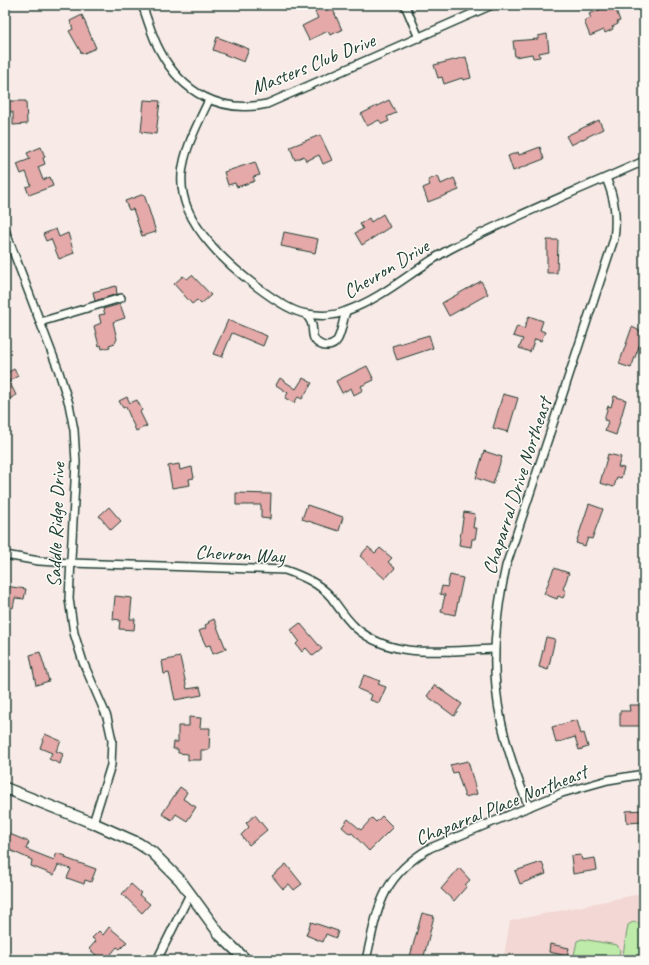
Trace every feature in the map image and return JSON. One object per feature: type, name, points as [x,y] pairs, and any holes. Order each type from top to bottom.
[{"type":"street","name":"Masters Club Drive","points":[[142,5],[159,50],[168,65],[180,79],[209,100],[238,107],[254,107],[267,104],[492,5]]},
{"type":"street","points":[[405,5],[419,38]]},
{"type":"street","name":"Chevron Drive","points":[[209,100],[190,139],[183,161],[182,188],[190,212],[203,236],[218,252],[273,298],[306,314],[326,315],[346,312],[378,295],[449,250],[644,161]]},
{"type":"street","name":"Chaparral Drive Northeast","points":[[529,807],[513,768],[502,732],[495,688],[494,649],[498,604],[506,566],[614,239],[617,223],[616,207],[612,191],[606,178]]},
{"type":"street","name":"Saddle Ridge Drive","points":[[5,230],[58,369],[69,404],[74,430],[76,462],[69,599],[74,633],[83,662],[107,717],[112,740],[111,765],[93,823]]},
{"type":"street","points":[[40,322],[122,298]]},
{"type":"street","points":[[306,314],[312,322],[315,340],[320,345],[327,346],[334,344],[339,339],[341,322],[346,312]]},
{"type":"street","name":"Chevron Way","points":[[5,555],[39,561],[70,563],[285,570],[302,575],[318,585],[330,596],[356,628],[385,646],[414,651],[494,649]]},
{"type":"street","name":"Chaparral Place Northeast","points":[[366,960],[378,907],[386,888],[403,867],[413,858],[430,848],[583,786],[644,774]]},
{"type":"street","points":[[5,788],[93,823],[138,843],[152,852],[165,863],[224,939],[246,960]]},
{"type":"street","points":[[157,960],[190,894]]},
{"type":"shaded area","points":[[644,893],[644,960],[503,960],[510,921]]},
{"type":"green space","points":[[633,922],[644,924],[644,960],[622,960],[628,925]]},
{"type":"green space","points":[[582,939],[617,945],[620,950],[618,960],[573,960],[577,941]]},
{"type":"building","points":[[324,5],[331,5],[342,30],[330,35],[328,31],[309,40],[302,26],[318,18],[314,10]]},
{"type":"building","points":[[606,7],[607,10],[615,7],[620,21],[612,27],[613,29],[605,33],[604,30],[590,36],[584,21],[591,18],[589,14]]},
{"type":"building","points":[[82,15],[96,48],[82,54],[69,31],[73,29],[70,21]]},
{"type":"building","points":[[547,34],[549,51],[539,53],[540,57],[533,58],[532,54],[515,57],[513,41],[538,39],[538,36]]},
{"type":"building","points":[[217,37],[249,49],[244,62],[213,50]]},
{"type":"building","points":[[466,57],[471,78],[463,80],[462,78],[444,84],[442,77],[438,78],[434,65]]},
{"type":"building","points":[[144,100],[160,101],[156,134],[141,132]]},
{"type":"building","points":[[389,100],[396,113],[387,117],[389,121],[382,124],[379,120],[367,126],[361,114]]},
{"type":"building","points":[[7,101],[26,101],[27,124],[13,125],[13,112],[7,112]]},
{"type":"building","points":[[599,120],[603,129],[571,145],[566,136]]},
{"type":"building","points":[[320,135],[332,160],[323,164],[319,155],[306,161],[304,156],[295,160],[290,147]]},
{"type":"building","points":[[41,147],[45,157],[43,158],[45,164],[38,167],[43,180],[50,177],[53,186],[29,195],[26,187],[31,185],[26,172],[21,174],[17,164],[30,159],[27,153]]},
{"type":"building","points":[[540,147],[544,159],[513,171],[508,156],[518,152],[519,155]]},
{"type":"building","points":[[255,162],[260,175],[253,177],[255,181],[237,187],[235,183],[228,185],[224,172]]},
{"type":"building","points":[[438,176],[441,184],[454,178],[459,190],[428,202],[423,188],[430,185],[428,180]]},
{"type":"building","points":[[144,194],[156,232],[142,236],[133,209],[129,210],[125,201]]},
{"type":"building","points":[[383,214],[390,227],[362,245],[355,233],[363,229],[360,224],[369,218],[371,222]]},
{"type":"building","points":[[56,229],[59,237],[68,233],[74,253],[59,259],[51,239],[46,241],[43,234]]},
{"type":"building","points":[[284,232],[318,239],[315,253],[281,246]]},
{"type":"building","points":[[547,240],[558,240],[557,273],[547,273]]},
{"type":"building","points":[[192,275],[211,295],[201,304],[197,300],[192,304],[174,284],[183,276],[187,279]]},
{"type":"building","points":[[481,281],[488,294],[449,316],[442,303]]},
{"type":"building","points":[[116,286],[117,294],[95,301],[93,292]]},
{"type":"building","points":[[120,304],[125,318],[113,322],[117,339],[115,343],[109,345],[110,347],[102,349],[101,345],[99,346],[94,326],[101,323],[99,315],[105,314],[103,309]]},
{"type":"building","points":[[529,316],[543,321],[540,330],[545,332],[541,341],[535,339],[530,352],[519,348],[523,339],[513,336],[517,326],[524,329]]},
{"type":"building","points":[[228,320],[267,336],[263,346],[232,333],[222,357],[213,354]]},
{"type":"building","points":[[632,327],[644,333],[631,368],[619,364]]},
{"type":"building","points":[[429,335],[433,348],[397,360],[392,346]]},
{"type":"building","points":[[367,366],[374,380],[361,386],[363,390],[354,395],[351,388],[342,393],[336,381]]},
{"type":"building","points":[[14,369],[18,376],[9,381],[16,395],[5,402],[5,374]]},
{"type":"building","points":[[280,378],[296,389],[303,378],[312,383],[302,399],[298,397],[294,403],[285,398],[288,393],[276,385]]},
{"type":"building","points":[[503,394],[518,398],[508,432],[493,428]]},
{"type":"building","points":[[614,396],[626,400],[616,435],[605,431],[608,421],[604,420],[608,406],[611,407]]},
{"type":"building","points":[[127,397],[130,403],[137,400],[142,410],[140,412],[147,426],[136,431],[126,407],[123,408],[119,401]]},
{"type":"building","points":[[484,451],[502,457],[493,484],[476,478]]},
{"type":"building","points":[[608,454],[621,457],[618,467],[624,468],[621,478],[617,477],[614,487],[600,483]]},
{"type":"building","points":[[179,464],[180,470],[192,467],[194,478],[189,479],[190,485],[172,488],[168,466]]},
{"type":"building","points":[[236,493],[271,494],[270,519],[261,518],[261,505],[236,505]]},
{"type":"building","points":[[589,504],[603,509],[592,539],[588,538],[585,546],[576,543]]},
{"type":"building","points":[[307,505],[343,517],[339,531],[302,519]]},
{"type":"building","points":[[109,507],[121,521],[111,530],[99,516]]},
{"type":"building","points":[[464,512],[475,514],[473,528],[477,528],[475,539],[472,539],[471,547],[459,545]]},
{"type":"building","points":[[368,547],[375,553],[380,548],[392,558],[388,562],[395,568],[385,579],[360,556]]},
{"type":"building","points":[[554,568],[569,573],[563,589],[566,591],[563,598],[558,596],[557,599],[544,594]]},
{"type":"building","points":[[450,575],[463,578],[455,615],[441,612],[445,595],[440,594],[442,586],[447,587]]},
{"type":"building","points":[[5,586],[26,589],[24,599],[15,598],[13,608],[5,607]]},
{"type":"building","points":[[115,596],[132,598],[130,619],[135,619],[134,630],[119,629],[120,620],[113,619]]},
{"type":"building","points":[[214,619],[226,649],[213,654],[210,645],[206,646],[199,631],[206,628],[205,625]]},
{"type":"building","points":[[300,623],[322,649],[313,656],[306,648],[302,652],[296,644],[299,641],[291,630]]},
{"type":"building","points":[[546,637],[555,639],[548,670],[539,667]]},
{"type":"building","points":[[40,652],[49,681],[36,685],[30,655]]},
{"type":"building","points":[[180,657],[187,689],[200,687],[202,695],[175,700],[169,673],[164,674],[162,661]]},
{"type":"building","points":[[364,675],[380,681],[378,684],[386,687],[379,703],[370,700],[372,695],[358,689]]},
{"type":"building","points":[[435,685],[462,704],[454,716],[427,696]]},
{"type":"building","points":[[629,705],[644,705],[644,726],[620,726],[620,711],[630,711]]},
{"type":"building","points":[[189,717],[201,718],[200,728],[210,728],[209,750],[201,750],[201,760],[188,760],[188,754],[178,753],[178,749],[173,749],[174,742],[178,742],[178,726],[189,726]]},
{"type":"building","points":[[577,720],[581,734],[584,733],[588,747],[579,750],[575,737],[556,743],[552,727]]},
{"type":"building","points":[[45,734],[61,741],[56,751],[63,754],[60,764],[49,759],[52,753],[40,748]]},
{"type":"building","points":[[468,761],[477,794],[465,797],[457,772],[453,773],[450,765]]},
{"type":"building","points":[[180,787],[187,792],[183,799],[196,807],[187,821],[176,814],[172,820],[162,814]]},
{"type":"building","points":[[644,810],[644,822],[627,823],[626,811]]},
{"type":"building","points":[[255,815],[267,830],[249,845],[241,835],[249,827],[246,823]]},
{"type":"building","points":[[382,816],[393,827],[369,851],[352,833],[350,834],[342,827],[348,819],[361,830],[372,818],[376,822]]},
{"type":"building","points":[[5,832],[29,842],[26,849],[54,860],[57,853],[66,856],[65,858],[96,869],[91,882],[85,880],[84,884],[67,878],[71,869],[58,865],[54,875],[31,866],[32,860],[5,848]]},
{"type":"building","points":[[581,855],[582,860],[595,858],[597,870],[573,874],[571,856]]},
{"type":"building","points":[[542,862],[546,874],[520,884],[515,871]]},
{"type":"building","points":[[286,864],[302,884],[294,890],[289,884],[283,889],[272,876]]},
{"type":"building","points":[[459,868],[470,880],[465,885],[467,886],[454,901],[441,889]]},
{"type":"building","points":[[131,884],[141,893],[139,895],[150,904],[142,913],[122,894]]},
{"type":"building","points":[[422,913],[434,916],[423,960],[409,960]]},
{"type":"building","points":[[311,922],[338,931],[336,938],[326,934],[323,942],[306,935]]},
{"type":"building","points":[[109,927],[127,942],[120,949],[117,947],[106,960],[102,960],[89,949],[96,941],[92,938],[99,931],[103,935]]},
{"type":"building","points":[[550,944],[569,948],[567,956],[549,952]]}]
